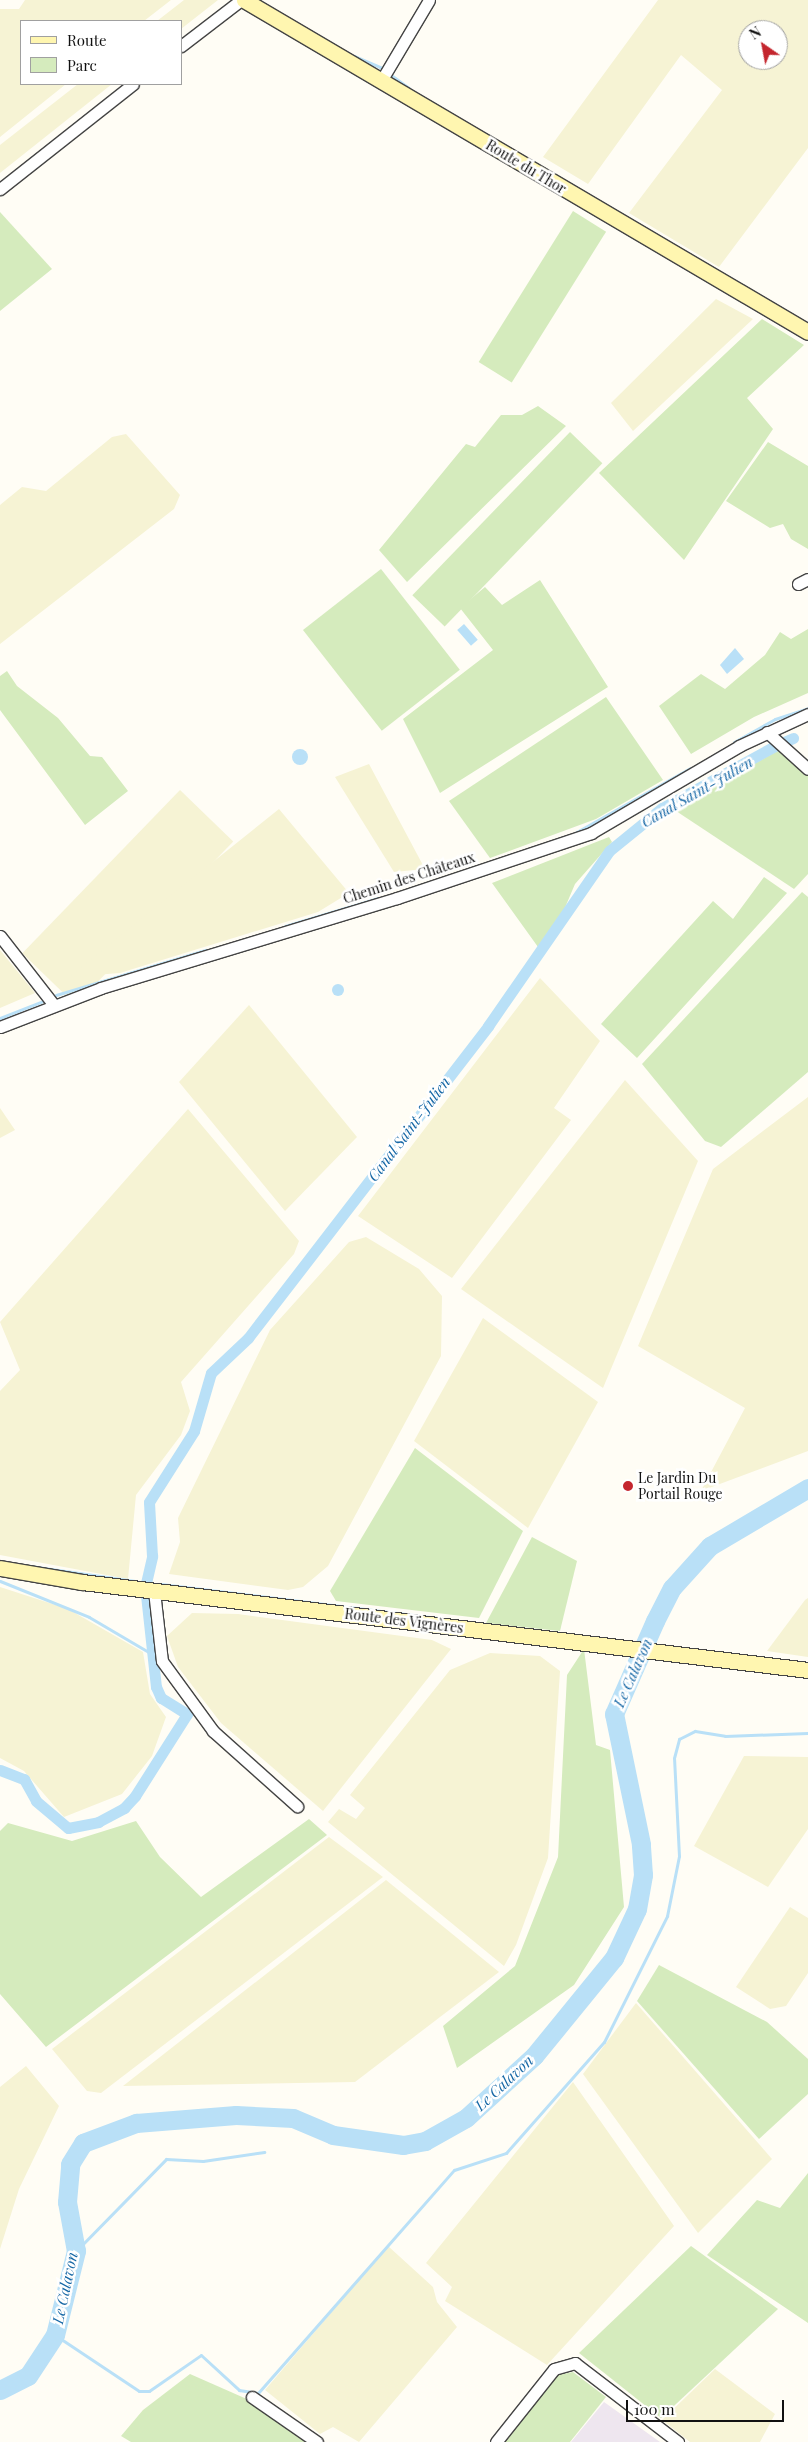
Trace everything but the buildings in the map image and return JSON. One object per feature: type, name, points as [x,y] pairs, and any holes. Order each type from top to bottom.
[{"type":"street","points":[[182,45],[243,0]]},
{"type":"street","name":"Route du Thor","points":[[243,0],[808,332]]},
{"type":"street","points":[[381,81],[429,0]]},
{"type":"street","points":[[0,188],[132,85]]},
{"type":"street","name":"Chemin des Châteaux","points":[[0,1027],[54,1005],[591,833],[767,732],[808,714]]},
{"type":"street","points":[[767,732],[808,769]]},
{"type":"street","points":[[0,936],[54,1005]]},
{"type":"street","name":"Route des Vignères","points":[[0,1568],[148,1590],[808,1670]]},
{"type":"street","points":[[148,1590],[162,1661],[213,1731],[297,1806]]},
{"type":"street","points":[[496,2442],[554,2369],[575,2363],[678,2442]]},
{"type":"street","points":[[252,2396],[317,2442]]},
{"type":"shaded area","points":[[25,0],[171,0],[145,20],[20,20],[20,85],[65,85],[0,137],[0,9],[19,9]]},
{"type":"shaded area","points":[[184,0],[218,0],[182,28],[182,20],[158,20]]},
{"type":"shaded area","points":[[658,0],[808,0],[808,148],[719,267],[629,213],[722,90],[681,55],[588,184],[543,157]]},
{"type":"shaded area","points":[[77,85],[111,85],[0,173],[0,145]]},
{"type":"shaded area","points":[[716,299],[753,319],[633,431],[611,403]]},
{"type":"shaded area","points":[[126,434],[180,495],[174,509],[0,644],[0,505],[22,487],[46,491],[112,437]]},
{"type":"shaded area","points":[[369,764],[425,869],[394,872],[335,777]]},
{"type":"shaded area","points":[[180,790],[233,841],[76,1005],[22,953]]},
{"type":"shaded area","points":[[279,809],[349,893],[318,912],[120,973],[69,977]]},
{"type":"shaded area","points":[[0,950],[35,993],[0,1008]]},
{"type":"shaded area","points":[[540,978],[600,1041],[554,1108],[571,1120],[452,1278],[358,1216]]},
{"type":"shaded area","points":[[249,1005],[357,1137],[285,1211],[179,1082]]},
{"type":"shaded area","points":[[625,1080],[698,1161],[603,1388],[461,1289]]},
{"type":"shaded area","points":[[808,1097],[808,1451],[701,1491],[745,1408],[638,1346],[713,1169]]},
{"type":"shaded area","points":[[0,1108],[15,1130],[0,1138]]},
{"type":"shaded area","points":[[188,1109],[299,1241],[294,1254],[181,1382],[190,1411],[181,1435],[136,1495],[128,1579],[0,1555],[0,1391],[20,1370],[0,1322]]},
{"type":"shaded area","points":[[366,1237],[419,1269],[442,1296],[441,1356],[328,1566],[303,1587],[288,1590],[169,1574],[180,1542],[178,1518],[270,1330],[349,1242]]},
{"type":"shaded area","points":[[483,1318],[598,1402],[528,1528],[414,1441]]},
{"type":"shaded area","points":[[0,1587],[68,1609],[143,1652],[150,1694],[166,1717],[152,1756],[122,1794],[64,1817],[24,1771],[0,1758]]},
{"type":"shaded area","points":[[808,1598],[808,1657],[767,1651],[805,1600]]},
{"type":"shaded area","points":[[192,1613],[238,1614],[432,1640],[451,1649],[323,1811],[221,1723],[178,1667],[167,1636]]},
{"type":"shaded area","points":[[490,1653],[540,1656],[560,1671],[548,1858],[516,1945],[504,1966],[328,1822],[339,1809],[356,1819],[365,1808],[350,1795],[450,1670]]},
{"type":"shaded area","points":[[744,1756],[808,1757],[808,1829],[768,1887],[694,1846]]},
{"type":"shaded area","points":[[329,1837],[383,1877],[101,2093],[87,2091],[52,2049]]},
{"type":"shaded area","points":[[386,1880],[499,1972],[355,2082],[123,2086]]},
{"type":"shaded area","points":[[790,1907],[808,1918],[808,1973],[786,2006],[770,2009],[736,1987]]},
{"type":"shaded area","points":[[636,2003],[772,2159],[698,2233],[583,2074]]},
{"type":"shaded area","points":[[26,2066],[59,2106],[19,2189],[0,2249],[0,2087]]},
{"type":"shaded area","points":[[573,2082],[674,2226],[547,2365],[445,2301],[452,2287],[426,2263]]},
{"type":"shaded area","points":[[388,2246],[433,2287],[437,2302],[457,2327],[359,2442],[333,2427],[320,2434],[265,2390]]},
{"type":"shaded area","points":[[715,2369],[775,2414],[760,2442],[690,2442],[662,2420]]},
{"type":"shaded area","points":[[604,2402],[660,2442],[571,2442]]},
{"type":"green space","points":[[573,211],[606,232],[512,383],[479,362]]},
{"type":"green space","points":[[0,212],[52,269],[0,311]]},
{"type":"green space","points":[[762,319],[804,345],[747,398],[773,429],[684,560],[599,473]]},
{"type":"green space","points":[[538,406],[566,426],[407,582],[379,550],[466,444],[475,447],[501,415],[522,415]]},
{"type":"green space","points":[[570,432],[602,463],[445,627],[412,595]]},
{"type":"green space","points":[[768,442],[808,466],[808,549],[791,539],[783,524],[770,528],[726,501]]},
{"type":"green space","points":[[381,569],[460,670],[382,731],[303,630]]},
{"type":"green space","points":[[540,580],[608,687],[440,793],[403,719],[493,650],[460,608],[485,587],[502,605]]},
{"type":"green space","points":[[808,629],[808,693],[754,717],[691,754],[659,706],[701,674],[725,689],[765,655],[780,632],[791,639]]},
{"type":"green space","points":[[7,671],[17,686],[58,718],[90,756],[102,757],[128,791],[85,825],[0,710],[0,676]]},
{"type":"green space","points":[[606,697],[663,780],[596,819],[490,858],[449,801]]},
{"type":"green space","points":[[781,749],[808,774],[808,874],[794,889],[673,809]]},
{"type":"green space","points":[[609,837],[612,842],[575,884],[561,917],[538,947],[492,883]]},
{"type":"green space","points":[[764,877],[787,893],[637,1058],[601,1024],[713,901],[733,919]]},
{"type":"green space","points":[[802,892],[808,897],[808,1072],[721,1147],[705,1141],[642,1064]]},
{"type":"green space","points":[[415,1448],[523,1531],[479,1618],[336,1601],[330,1591]]},
{"type":"green space","points":[[532,1537],[577,1561],[560,1631],[486,1623]]},
{"type":"green space","points":[[584,1649],[596,1745],[610,1750],[624,1907],[574,1985],[457,2068],[443,2026],[515,1966],[558,1857],[567,1675]]},
{"type":"green space","points":[[309,1819],[327,1835],[46,2047],[0,1994],[0,1831],[8,1823],[72,1841],[136,1821],[160,1857],[201,1897]]},
{"type":"green space","points":[[659,1965],[767,2022],[808,2059],[808,2094],[759,2139],[637,2001]]},
{"type":"green space","points":[[808,2173],[808,2323],[707,2255],[757,2200],[780,2208]]},
{"type":"green space","points":[[691,2246],[778,2309],[661,2418],[579,2353]]},
{"type":"green space","points":[[573,2372],[606,2397],[570,2442],[504,2442],[558,2375]]},
{"type":"green space","points":[[190,2374],[249,2400],[309,2442],[131,2442],[121,2436],[143,2410]]},
{"type":"water","points":[[464,624],[478,640],[471,646],[457,630]]},
{"type":"water","points":[[735,648],[744,659],[727,674],[720,665]]},
{"type":"water","points":[[300,749],[308,757],[300,765],[292,757]]},
{"type":"water","points":[[338,984],[344,990],[338,996],[332,990]]},
{"type":"waterway","points":[[354,56],[380,67],[409,88]]},
{"type":"waterway","points":[[734,742],[775,719],[808,708]]},
{"type":"waterway","name":"Canal Saint-Julien","points":[[784,742],[793,738]]},
{"type":"waterway","name":"Canal Saint-Julien","points":[[146,1583],[152,1556],[149,1502],[194,1431],[211,1373],[248,1338],[488,1026],[609,851],[662,808],[775,746]]},
{"type":"waterway","points":[[573,834],[690,768]]},
{"type":"waterway","points":[[285,926],[378,898]]},
{"type":"waterway","points":[[56,995],[205,950]]},
{"type":"waterway","points":[[0,1018],[43,1001]]},
{"type":"waterway","name":"Le Calavon","points":[[0,2390],[28,2376],[55,2335],[76,2251],[67,2202],[70,2164],[83,2143],[136,2123],[236,2115],[293,2118],[333,2135],[403,2145],[425,2141],[466,2118],[534,2056],[614,1958],[637,1909],[643,1875],[641,1844],[614,1714],[655,1621],[672,1588],[710,1546],[808,1488]]},
{"type":"waterway","points":[[30,1566],[135,1581]]},
{"type":"waterway","points":[[0,1581],[89,1617],[150,1653]]},
{"type":"waterway","points":[[161,1584],[438,1618]]},
{"type":"waterway","name":"Canal Saint-Julien","points":[[0,1770],[24,1779],[36,1801],[68,1828],[98,1822],[124,1808],[135,1796],[187,1714],[161,1698],[156,1687],[146,1595]]},
{"type":"waterway","points":[[55,2335],[139,2391],[149,2391],[201,2355],[239,2390],[258,2393],[454,2170],[506,2153],[604,2042],[667,1916],[679,1856],[674,1758],[679,1739],[695,1731],[725,1736],[808,1733]]},
{"type":"waterway","points":[[76,2251],[166,2159],[203,2161],[264,2152]]},
{"type":"place","name":"Le Jardin Du Portail Rouge","points":[[628,1486]]}]
